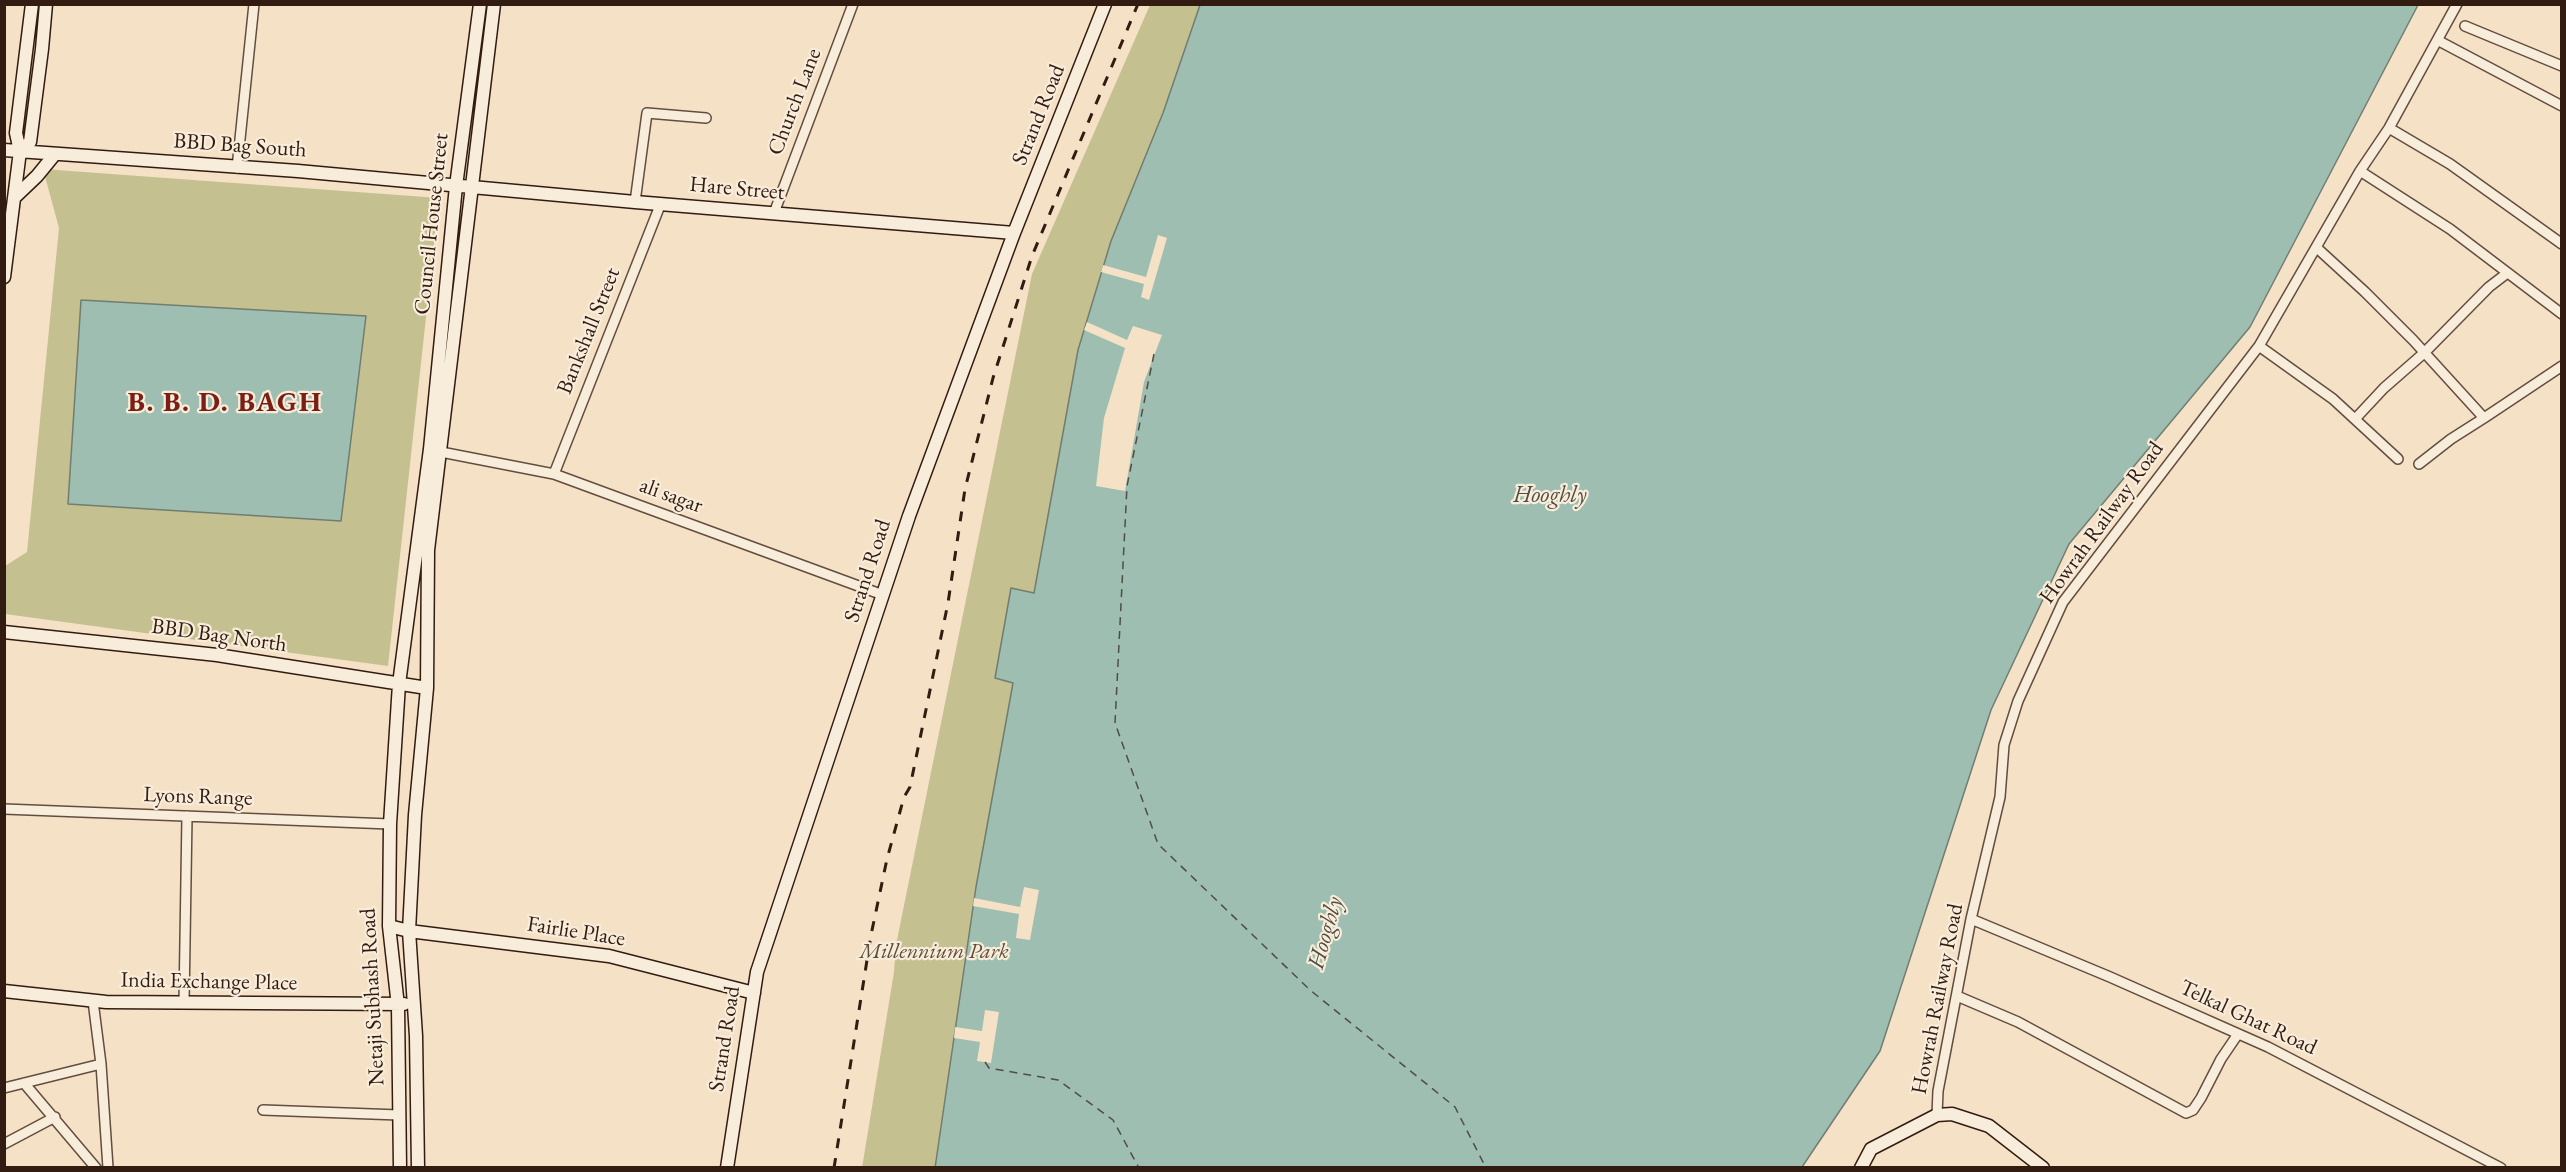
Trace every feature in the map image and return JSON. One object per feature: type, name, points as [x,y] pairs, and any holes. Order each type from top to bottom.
[{"type":"main road","points":[[4,277],[20,151],[16,134],[32,4]]},
{"type":"main road","points":[[20,151],[30,142],[42,49],[45,4]]},
{"type":"main road","name":"Council House Street","points":[[436,450],[456,186],[480,4]]},
{"type":"main road","name":"Council House Street","points":[[436,450],[495,4]]},
{"type":"main road","name":"Strand Road","points":[[726,1167],[757,972],[913,505],[1014,233],[1105,4]]},
{"type":"main road","name":"BBD Bag South","points":[[4,150],[298,171],[456,186]]},
{"type":"main road","points":[[15,197],[37,176],[55,154]]},
{"type":"main road","name":"Hare Street","points":[[456,186],[1014,233]]},
{"type":"main road","name":"Netaji Subhash Road","points":[[400,1167],[398,1006],[389,926],[390,824],[399,684],[436,450]]},
{"type":"main road","name":"Netaji Subhash Road","points":[[418,1167],[414,1002],[409,931],[415,815],[427,688],[429,550],[436,450]]},
{"type":"main road","name":"BBD Bag North","points":[[4,632],[217,655],[427,688]]},
{"type":"main road","name":"Fairlie Place","points":[[389,926],[409,931],[609,956],[754,993]]},
{"type":"main road","name":"India Exchange Place","points":[[4,991],[93,1001],[398,1006],[414,1002]]},
{"type":"main road","points":[[1861,1167],[1871,1149],[1937,1115],[1952,1114],[1989,1126],[2043,1167]]},
{"type":"street","points":[[237,168],[254,4]]},
{"type":"street","name":"Church Lane","points":[[774,213],[853,4]]},
{"type":"street","name":"Howrah Railway Road","points":[[1937,1115],[1938,1091],[1971,919],[2000,797],[2004,745],[2018,701],[2063,602],[2259,346],[2360,171],[2389,128],[2439,41],[2457,4]]},
{"type":"street","points":[[2465,26],[2562,66]]},
{"type":"street","points":[[2439,41],[2562,106]]},
{"type":"street","points":[[635,202],[647,113],[706,117]]},
{"type":"street","points":[[2389,128],[2450,164],[2562,244]]},
{"type":"street","points":[[2360,171],[2450,230],[2562,314]]},
{"type":"street","name":"Bankshall Street","points":[[554,474],[661,203]]},
{"type":"street","points":[[2317,248],[2365,292],[2484,418]]},
{"type":"street","points":[[2356,418],[2489,287],[2506,274]]},
{"type":"street","points":[[2259,346],[2356,418],[2398,459]]},
{"type":"street","points":[[2419,464],[2451,439],[2562,366]]},
{"type":"street","name":"ali sagar","points":[[436,450],[554,474],[883,595]]},
{"type":"street","name":"Lyons Range","points":[[4,809],[390,824]]},
{"type":"street","points":[[184,1003],[187,816]]},
{"type":"street","name":"Telkal Ghat Road","points":[[1971,919],[2268,1047],[2501,1167]]},
{"type":"street","points":[[1957,996],[2018,1022],[2186,1113],[2197,1104],[2221,1059],[2238,1034]]},
{"type":"street","points":[[93,1001],[101,1064],[108,1167]]},
{"type":"street","points":[[4,1088],[101,1064]]},
{"type":"street","points":[[24,1083],[96,1167]]},
{"type":"street","points":[[263,1110],[399,1116]]},
{"type":"street","points":[[4,1144],[55,1117]]},
{"type":"green space","name":"Millennium Park","points":[[1150,5],[1202,5],[1087,322],[937,1167],[862,1168],[894,972],[896,945],[1032,274]]},
{"type":"green space","points":[[43,169],[439,198],[388,666],[5,614],[5,566],[27,552],[59,228]]},
{"type":"water","name":"Hooghly","points":[[1200,5],[2418,5],[2250,327],[2069,544],[1991,710],[1880,1051],[1802,1167],[935,1168],[976,887],[1013,683],[995,678],[1011,588],[1034,593],[1078,350],[1111,241],[1163,113]]},
{"type":"water","points":[[81,300],[366,316],[341,521],[68,504]]},
{"type":"pier","points":[[1158,235],[1167,238],[1149,300],[1141,297],[1144,284],[1101,272],[1103,265],[1146,277]]},
{"type":"pier","points":[[1087,322],[1127,340],[1133,326],[1162,335],[1144,382],[1125,491],[1096,486],[1104,418],[1125,348],[1084,330]]},
{"type":"pier","points":[[1024,887],[1039,890],[1030,940],[1016,938],[1019,914],[973,906],[974,898],[1020,907]]},
{"type":"pier","points":[[985,1010],[999,1012],[991,1063],[977,1061],[980,1042],[954,1038],[955,1027],[982,1031]]},
{"type":"ferry route","points":[[1154,354],[1127,486],[1115,723],[1158,844],[1310,990],[1455,1107],[1486,1168]]},
{"type":"ferry route","points":[[985,1062],[989,1068],[1058,1080],[1113,1120],[1139,1168]]},
{"type":"railway","points":[[834,1168],[871,935],[887,859],[904,797],[910,787],[948,603],[965,489],[993,378],[1032,256],[1138,4]]},
{"type":"district","name":"B. B. D. BAGH","points":[[225,403]]}]
